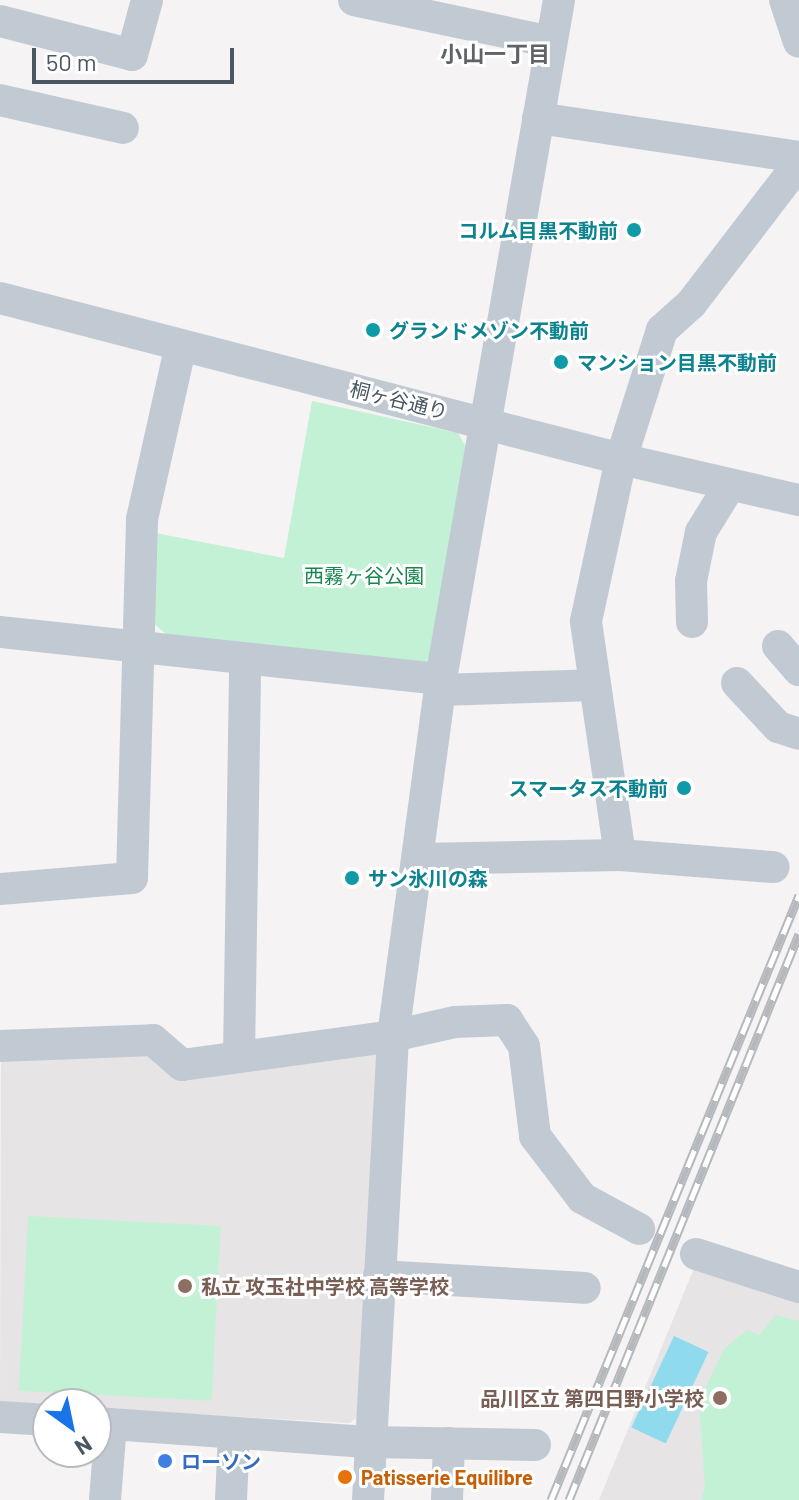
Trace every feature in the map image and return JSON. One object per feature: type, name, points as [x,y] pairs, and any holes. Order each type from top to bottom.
[{"type":"street","points":[[0,21],[132,55],[147,0]]},
{"type":"street","points":[[354,0],[394,4],[551,42]]},
{"type":"street","points":[[368,1500],[393,1036],[440,684],[559,0]]},
{"type":"street","points":[[785,0],[799,42]]},
{"type":"street","points":[[0,100],[123,128]]},
{"type":"street","points":[[538,118],[799,160],[691,304],[662,330],[633,432],[621,459],[586,621],[620,855]]},
{"type":"street","name":"桐ヶ谷通り","points":[[0,298],[621,459],[799,500]]},
{"type":"street","points":[[0,889],[132,878],[142,519],[181,345]]},
{"type":"street","points":[[692,622],[691,581],[701,532],[730,485]]},
{"type":"street","points":[[0,632],[440,684],[595,685]]},
{"type":"street","points":[[239,1057],[245,659]]},
{"type":"street","points":[[737,683],[778,727],[799,734]]},
{"type":"street","points":[[417,859],[620,855],[774,867]]},
{"type":"street","points":[[0,1046],[153,1040],[182,1065],[393,1036],[455,1022],[507,1020],[524,1046],[535,1136],[582,1198],[639,1229]]},
{"type":"street","points":[[696,1254],[799,1287]]},
{"type":"street","points":[[379,1276],[585,1288]]},
{"type":"street","points":[[0,1417],[32,1419]]},
{"type":"street","points":[[112,1425],[370,1442],[535,1445]]},
{"type":"street","points":[[231,1500],[234,1433]]},
{"type":"street","points":[[447,1500],[449,1443]]},
{"type":"street","points":[[105,1468],[105,1500]]},
{"type":"shaded area","name":"私立 攻玉社中学校 高等学校","points":[[381,1046],[365,1411],[350,1423],[112,1410],[112,1388],[32,1388],[32,1404],[0,1404],[1,1058]]},
{"type":"shaded area","name":"品川区立 第四日野小学校","points":[[697,1261],[799,1296],[799,1500],[599,1500]]},
{"type":"green space","name":"西霧ヶ谷公園","points":[[312,401],[458,433],[466,447],[433,659],[422,667],[166,634],[151,621],[150,532],[284,558]]},
{"type":"green space","points":[[28,1216],[221,1226],[212,1401],[112,1396],[112,1388],[32,1388],[32,1391],[19,1391]]},
{"type":"green space","points":[[776,1315],[799,1321],[799,1500],[701,1500],[705,1487],[699,1401],[724,1349],[747,1330],[759,1335]]},
{"type":"water","points":[[674,1336],[708,1352],[666,1444],[631,1428]]},
{"type":"railway","points":[[551,1500],[799,895]]},
{"type":"railway","points":[[569,1500],[799,934]]},
{"type":"place","name":"コルム目黒不動前","points":[[634,230]]},
{"type":"place","name":"グランドメゾン不動前","points":[[373,330]]},
{"type":"place","name":"マンション目黒不動前","points":[[561,362]]},
{"type":"place","name":"スマータス不動前","points":[[684,788]]},
{"type":"place","name":"サン氷川の森","points":[[352,878]]},
{"type":"place","name":"私立 攻玉社中学校 高等学校","points":[[185,1286]]},
{"type":"place","name":"品川区立 第四日野小学校","points":[[720,1398]]},
{"type":"place","name":"ローソン","points":[[165,1461]]},
{"type":"place","name":"Patisserie Equilibre","points":[[345,1477]]},
{"type":"district","name":"小山一丁目","points":[[495,54]]}]
